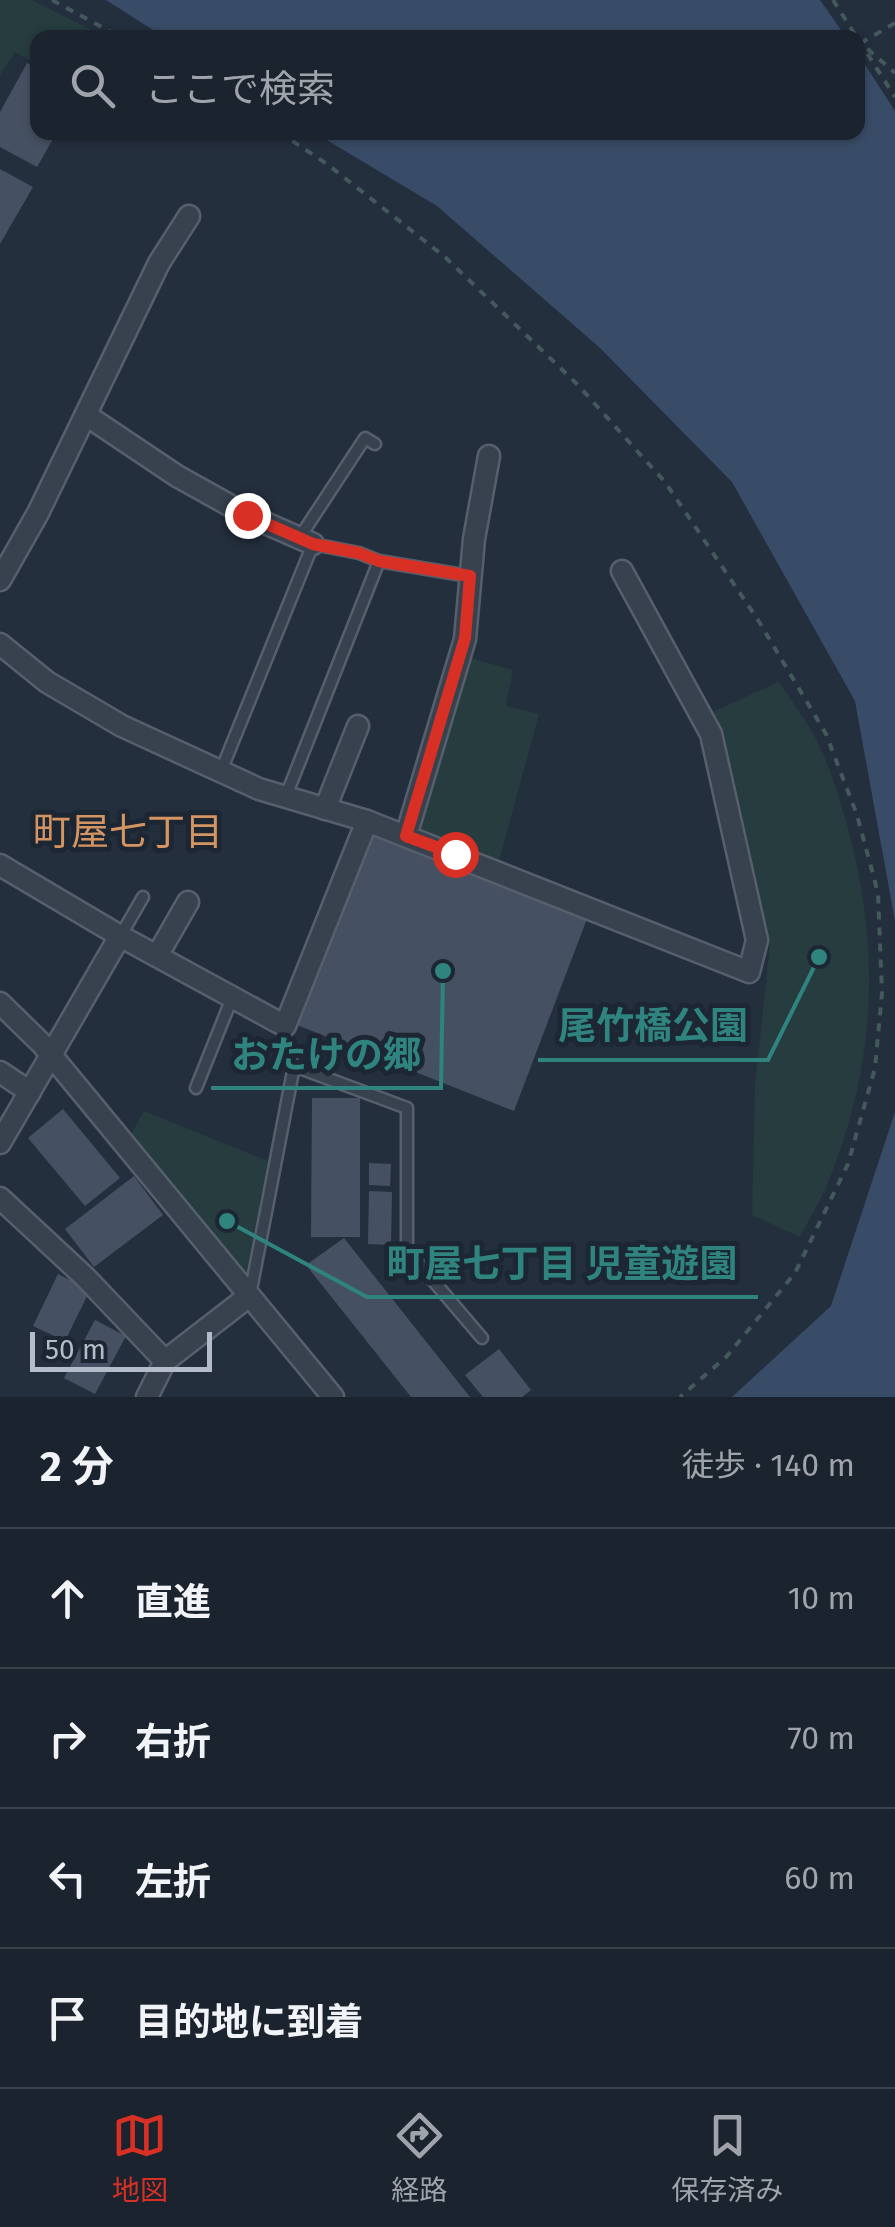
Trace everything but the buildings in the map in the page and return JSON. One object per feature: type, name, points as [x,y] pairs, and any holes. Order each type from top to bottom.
[{"type":"street","points":[[0,580],[38,513],[160,264],[189,216]]},
{"type":"street","points":[[86,415],[177,476],[247,515],[306,541]]},
{"type":"street","points":[[406,836],[465,638],[470,576],[489,456]]},
{"type":"street","points":[[0,644],[47,682],[122,726],[258,789],[367,821],[749,972],[758,940],[712,734],[622,571]]},
{"type":"street","points":[[324,809],[358,726]]},
{"type":"street","points":[[0,866],[285,1026],[367,821]]},
{"type":"street","points":[[157,956],[188,902]]},
{"type":"street","points":[[0,1143],[120,936]]},
{"type":"street","points":[[0,1003],[42,1044],[333,1397]]},
{"type":"street","points":[[0,1072],[30,1092]]},
{"type":"street","points":[[0,1198],[165,1361]]},
{"type":"street","points":[[147,1397],[165,1361],[250,1296]]},
{"type":"lane","points":[[221,772],[306,541],[365,438],[375,444]]},
{"type":"lane","points":[[306,541],[379,561],[470,576]]},
{"type":"lane","points":[[286,797],[379,561]]},
{"type":"lane","points":[[120,936],[143,897]]},
{"type":"lane","points":[[196,1088],[232,997]]},
{"type":"lane","points":[[285,1026],[287,1054],[294,1066],[407,1108],[407,1250],[482,1338]]},
{"type":"lane","points":[[250,1296],[294,1066]]},
{"type":"path","points":[[52,0],[107,30]]},
{"type":"path","points":[[832,0],[853,30]]},
{"type":"path","points":[[865,41],[895,23]]},
{"type":"path","points":[[865,46],[895,73]]},
{"type":"path","points":[[865,48],[895,98]]},
{"type":"green space","points":[[0,0],[32,0],[91,30],[30,30],[30,60],[15,52],[0,75]]},
{"type":"green space","points":[[467,657],[513,670],[506,706],[539,714],[499,861],[418,833],[414,825]]},
{"type":"green space","points":[[779,682],[816,739],[840,801],[861,884],[869,971],[868,1013],[855,1098],[828,1183],[800,1237],[752,1215],[755,1085],[770,945],[710,713]]},
{"type":"green space","points":[[144,1111],[268,1161],[245,1281],[130,1136]]},
{"type":"water","points":[[106,0],[820,0],[841,30],[153,30]]},
{"type":"water","points":[[865,65],[895,111],[895,921],[855,701],[732,482],[600,348],[437,206],[327,140],[865,140]]},
{"type":"water","points":[[895,1112],[895,1397],[732,1397],[831,1306]]},
{"type":"place","name":"尾竹橋公園","points":[[819,957]]},
{"type":"place","name":"おたけの郷","points":[[443,971]]},
{"type":"place","name":"町屋七丁目 児童遊園","points":[[227,1221]]},
{"type":"district","name":"町屋七丁目","points":[[128,832]]},
{"type":"route","points":[[247,515],[313,544],[379,561],[470,576],[465,638],[406,836],[455,854]]}]
